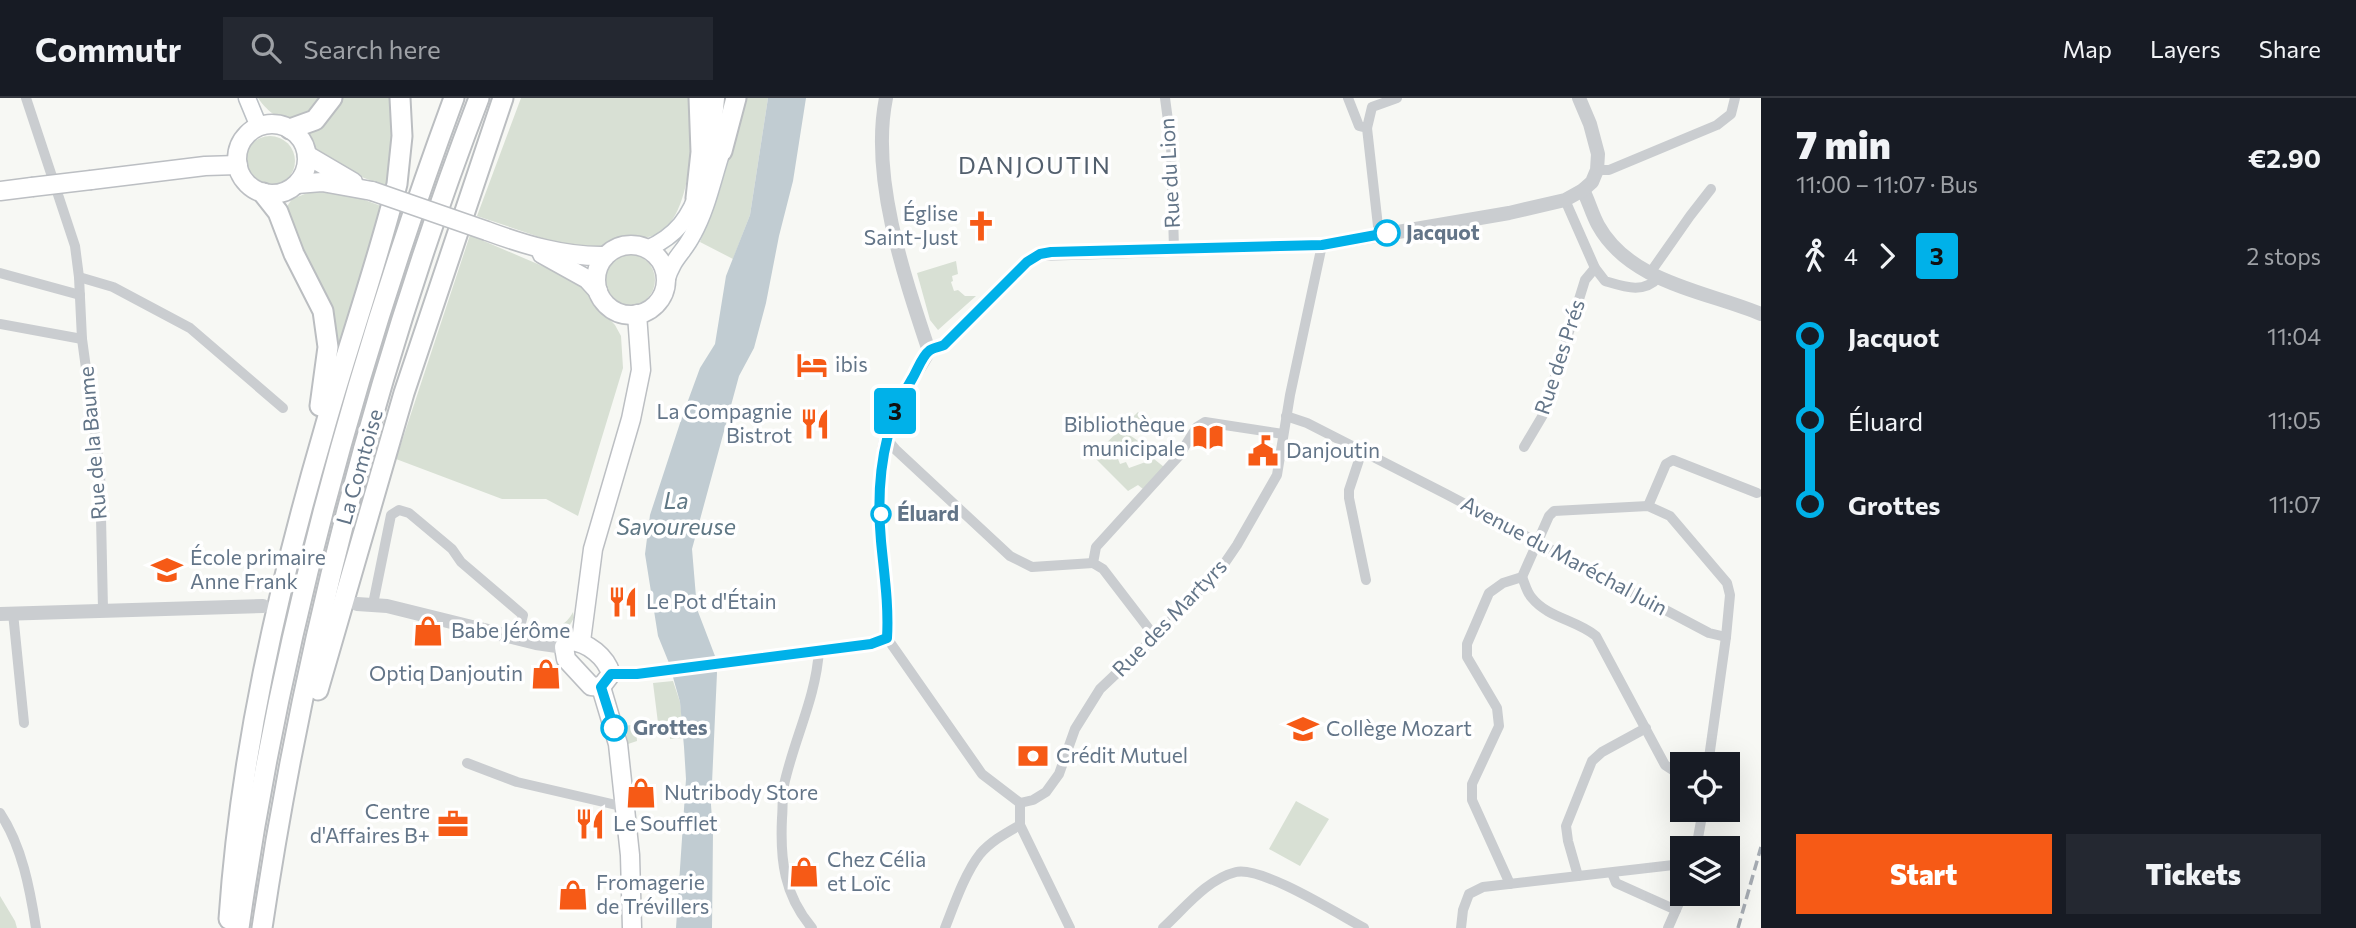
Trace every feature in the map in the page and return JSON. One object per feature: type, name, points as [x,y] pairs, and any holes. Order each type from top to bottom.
[{"type":"highway","points":[[290,129],[315,120],[332,98]]},
{"type":"highway","points":[[228,928],[239,813],[253,725],[307,490],[397,184],[402,136],[400,98]]},
{"type":"highway","name":"La Comtoise","points":[[239,928],[274,725],[321,520],[385,297],[454,98]]},
{"type":"highway","name":"La Comtoise","points":[[262,928],[296,732],[342,531],[407,304],[479,98]]},
{"type":"highway","points":[[268,892],[320,681],[369,511],[428,317],[505,98]]},
{"type":"highway","points":[[696,198],[701,152],[699,98]]},
{"type":"highway","points":[[722,151],[736,98]]},
{"type":"highway","points":[[263,193],[278,212],[294,254],[319,298],[328,331],[326,373],[307,490]]},
{"type":"main road","points":[[247,98],[259,127]]},
{"type":"main road","points":[[307,155],[372,191],[487,232],[520,243],[579,256],[605,256],[625,245],[647,248],[667,239],[681,226],[696,198],[711,146],[716,98]]},
{"type":"main road","points":[[520,243],[587,279],[613,310],[637,314],[649,309],[659,300],[673,261],[699,223],[722,151],[726,98]]},
{"type":"main road","points":[[297,184],[306,171],[307,155],[300,137],[290,129],[274,124],[250,132],[238,151],[237,165],[246,183],[263,193],[278,194],[297,184],[322,182],[372,191]]},
{"type":"main road","points":[[0,191],[205,166],[237,165]]},
{"type":"main road","points":[[647,248],[659,258],[666,281]]},
{"type":"main road","points":[[598,291],[597,273],[605,256]]},
{"type":"main road","points":[[606,681],[591,686],[566,659],[573,644],[593,549],[631,419],[641,370],[637,314]]},
{"type":"main road","points":[[573,644],[608,665],[606,681],[618,744],[625,807],[632,928]]},
{"type":"street","name":"Rue de la Baume","points":[[26,98],[75,246],[82,339],[100,471],[103,610]]},
{"type":"street","points":[[886,98],[882,161],[888,202],[929,351]]},
{"type":"street","name":"Rue du Lion","points":[[1165,98],[1171,143],[1174,249]]},
{"type":"street","points":[[1348,98],[1359,126],[1367,128]]},
{"type":"street","points":[[1379,235],[1367,128],[1372,107],[1397,98]]},
{"type":"street","points":[[1070,928],[1020,825],[1020,803],[982,774],[887,638],[889,615],[881,538],[882,463],[886,438],[897,406],[929,351],[944,345],[1027,262],[1040,254],[1322,245],[1509,214],[1564,200],[1583,191],[1592,182],[1597,170],[1598,154],[1579,98]]},
{"type":"street","points":[[1597,170],[1609,170],[1717,125],[1731,114],[1735,98]]},
{"type":"street","points":[[1564,200],[1595,268],[1605,281],[1629,288],[1647,287],[1690,216],[1711,189]]},
{"type":"street","points":[[1583,191],[1604,233],[1621,253],[1655,275],[1761,314]]},
{"type":"street","name":"Rue des Martyrs","points":[[1020,803],[1033,800],[1046,792],[1059,774],[1074,729],[1100,689],[1156,636],[1222,567],[1277,475],[1286,416],[1322,245]]},
{"type":"street","name":"Rue des Prés","points":[[1524,447],[1543,415],[1585,280],[1595,268]]},
{"type":"street","points":[[0,273],[80,295]]},
{"type":"street","points":[[79,277],[113,287],[190,328],[283,408]]},
{"type":"street","points":[[0,324],[82,339]]},
{"type":"street","name":"Avenue du Maréchal Juin","points":[[1286,416],[1307,423],[1362,451],[1709,633],[1726,637]]},
{"type":"street","points":[[1093,563],[1096,547],[1178,457],[1197,427],[1205,422],[1283,435]]},
{"type":"street","points":[[886,438],[1010,556],[1032,567],[1093,563],[1103,569],[1156,636]]},
{"type":"street","points":[[1362,451],[1349,490],[1349,498],[1366,580]]},
{"type":"street","points":[[1648,506],[1666,464],[1673,460],[1757,494]]},
{"type":"street","points":[[1670,768],[1665,765],[1596,636],[1587,628],[1544,610],[1530,597],[1522,578],[1549,516],[1554,511],[1648,506],[1670,516],[1727,583],[1730,595],[1726,637],[1710,752]]},
{"type":"street","points":[[373,604],[391,515],[399,510],[409,513],[452,549],[461,562],[523,615],[517,639]]},
{"type":"street","points":[[1510,884],[1472,800],[1472,784],[1499,726],[1497,708],[1467,657],[1467,644],[1489,593],[1503,583],[1522,578]]},
{"type":"street","points":[[357,604],[373,604],[517,639],[573,644]]},
{"type":"street","points":[[24,723],[6,613],[263,606]]},
{"type":"street","points":[[606,681],[637,674],[871,644],[887,638]]},
{"type":"street","points":[[812,928],[790,894],[782,868],[781,841],[784,787],[818,676],[819,650]]},
{"type":"street","points":[[1578,876],[1566,826],[1592,761],[1602,751],[1646,728]]},
{"type":"street","points":[[467,763],[517,782],[625,807]]},
{"type":"street","points":[[0,813],[9,827],[30,889],[36,928]]},
{"type":"street","points":[[945,928],[980,854],[999,837],[1020,825]]},
{"type":"street","points":[[1461,928],[1463,910],[1469,894],[1483,887],[1670,866]]},
{"type":"street","points":[[1163,928],[1216,881],[1237,872],[1258,873],[1364,928]]},
{"type":"street","points":[[1612,873],[1616,883],[1676,910]]},
{"type":"street","points":[[1668,928],[1678,906]]},
{"type":"shaded area","points":[[258,98],[318,98],[301,118],[287,120],[274,114]]},
{"type":"shaded area","points":[[339,98],[390,98],[393,142],[388,187],[315,156],[305,135],[316,129]]},
{"type":"shaded area","points":[[521,98],[691,98],[692,131],[688,173],[678,211],[669,225],[653,236],[620,239],[594,248],[578,250],[477,216]]},
{"type":"shaded area","points":[[745,98],[768,98],[750,215],[733,259],[700,242],[720,190]]},
{"type":"shaded area","points":[[270,136],[288,143],[295,161],[288,179],[270,186],[252,179],[245,161],[252,143]]},
{"type":"shaded area","points":[[315,190],[343,192],[381,206],[335,361],[309,271],[286,208],[292,199]]},
{"type":"shaded area","points":[[470,235],[582,283],[593,302],[615,325],[621,336],[623,368],[578,516],[546,499],[502,499],[396,459]]},
{"type":"shaded area","points":[[629,254],[639,256],[647,262],[653,270],[653,290],[647,298],[639,304],[629,306],[619,304],[611,298],[605,290],[603,280],[605,270],[611,262],[619,256]]},
{"type":"shaded area","points":[[956,261],[958,274],[952,276],[951,282],[954,291],[958,290],[965,296],[976,296],[938,330],[930,320],[917,273]]},
{"type":"shaded area","points":[[1138,412],[1148,422],[1132,429],[1128,434],[1147,447],[1141,450],[1135,444],[1128,449],[1125,444],[1120,446],[1121,452],[1116,454],[1120,464],[1126,462],[1129,468],[1154,459],[1164,467],[1143,489],[1138,485],[1128,491],[1093,456]]},
{"type":"shaded area","points":[[573,612],[574,618],[564,630],[541,639],[540,634],[563,624]]},
{"type":"shaded area","points":[[673,681],[680,702],[684,738],[670,739],[670,730],[659,731],[653,683]]},
{"type":"shaded area","points":[[636,724],[637,741],[628,744],[625,726]]},
{"type":"shaded area","points":[[1296,801],[1329,819],[1300,866],[1269,849]]},
{"type":"shaded area","points":[[0,896],[15,921],[17,928],[0,928]]},
{"type":"water","name":"La Savoureuse","points":[[768,98],[806,98],[793,181],[766,303],[754,348],[739,376],[692,549],[697,609],[715,656],[717,673],[711,805],[712,928],[676,928],[686,779],[684,747],[680,702],[658,636],[645,554],[650,515],[700,368],[715,344],[726,276],[750,215]]},
{"type":"railway","points":[[1738,928],[1761,847]]},
{"type":"bus line","name":"3","points":[[614,728],[601,687],[611,674],[637,674],[871,644],[887,638],[889,615],[881,514],[883,452],[891,421],[929,351],[944,345],[1027,262],[1040,254],[1051,252],[1322,245],[1387,233]]},
{"type":"place","name":"Église Saint-Just","points":[[981,226]]},
{"type":"place","name":"Jacquot","points":[[1387,233]]},
{"type":"place","name":"ibis","points":[[812,365]]},
{"type":"place","name":"La Compagnie Bistrot","points":[[815,424]]},
{"type":"place","name":"Bibliothèque municipale","points":[[1208,437]]},
{"type":"place","name":"Danjoutin","points":[[1263,451]]},
{"type":"place","name":"Éluard","points":[[881,514]]},
{"type":"place","name":"École primaire Anne Frank","points":[[167,570]]},
{"type":"place","name":"Le Pot d'Étain","points":[[623,602]]},
{"type":"place","name":"Babe Jérôme","points":[[428,631]]},
{"type":"place","name":"Optiq Danjoutin","points":[[546,674]]},
{"type":"place","name":"Grottes","points":[[614,728]]},
{"type":"place","name":"Collège Mozart","points":[[1303,729]]},
{"type":"place","name":"Crédit Mutuel","points":[[1033,756]]},
{"type":"place","name":"Nutribody Store","points":[[641,793]]},
{"type":"place","name":"Centre d'Affaires B+","points":[[453,824]]},
{"type":"place","name":"Le Soufflet","points":[[590,824]]},
{"type":"place","name":"Chez Célia et Loïc","points":[[804,872]]},
{"type":"place","name":"Fromagerie de Trévillers","points":[[573,895]]},
{"type":"district","name":"DANJOUTIN","points":[[1035,166]]}]
